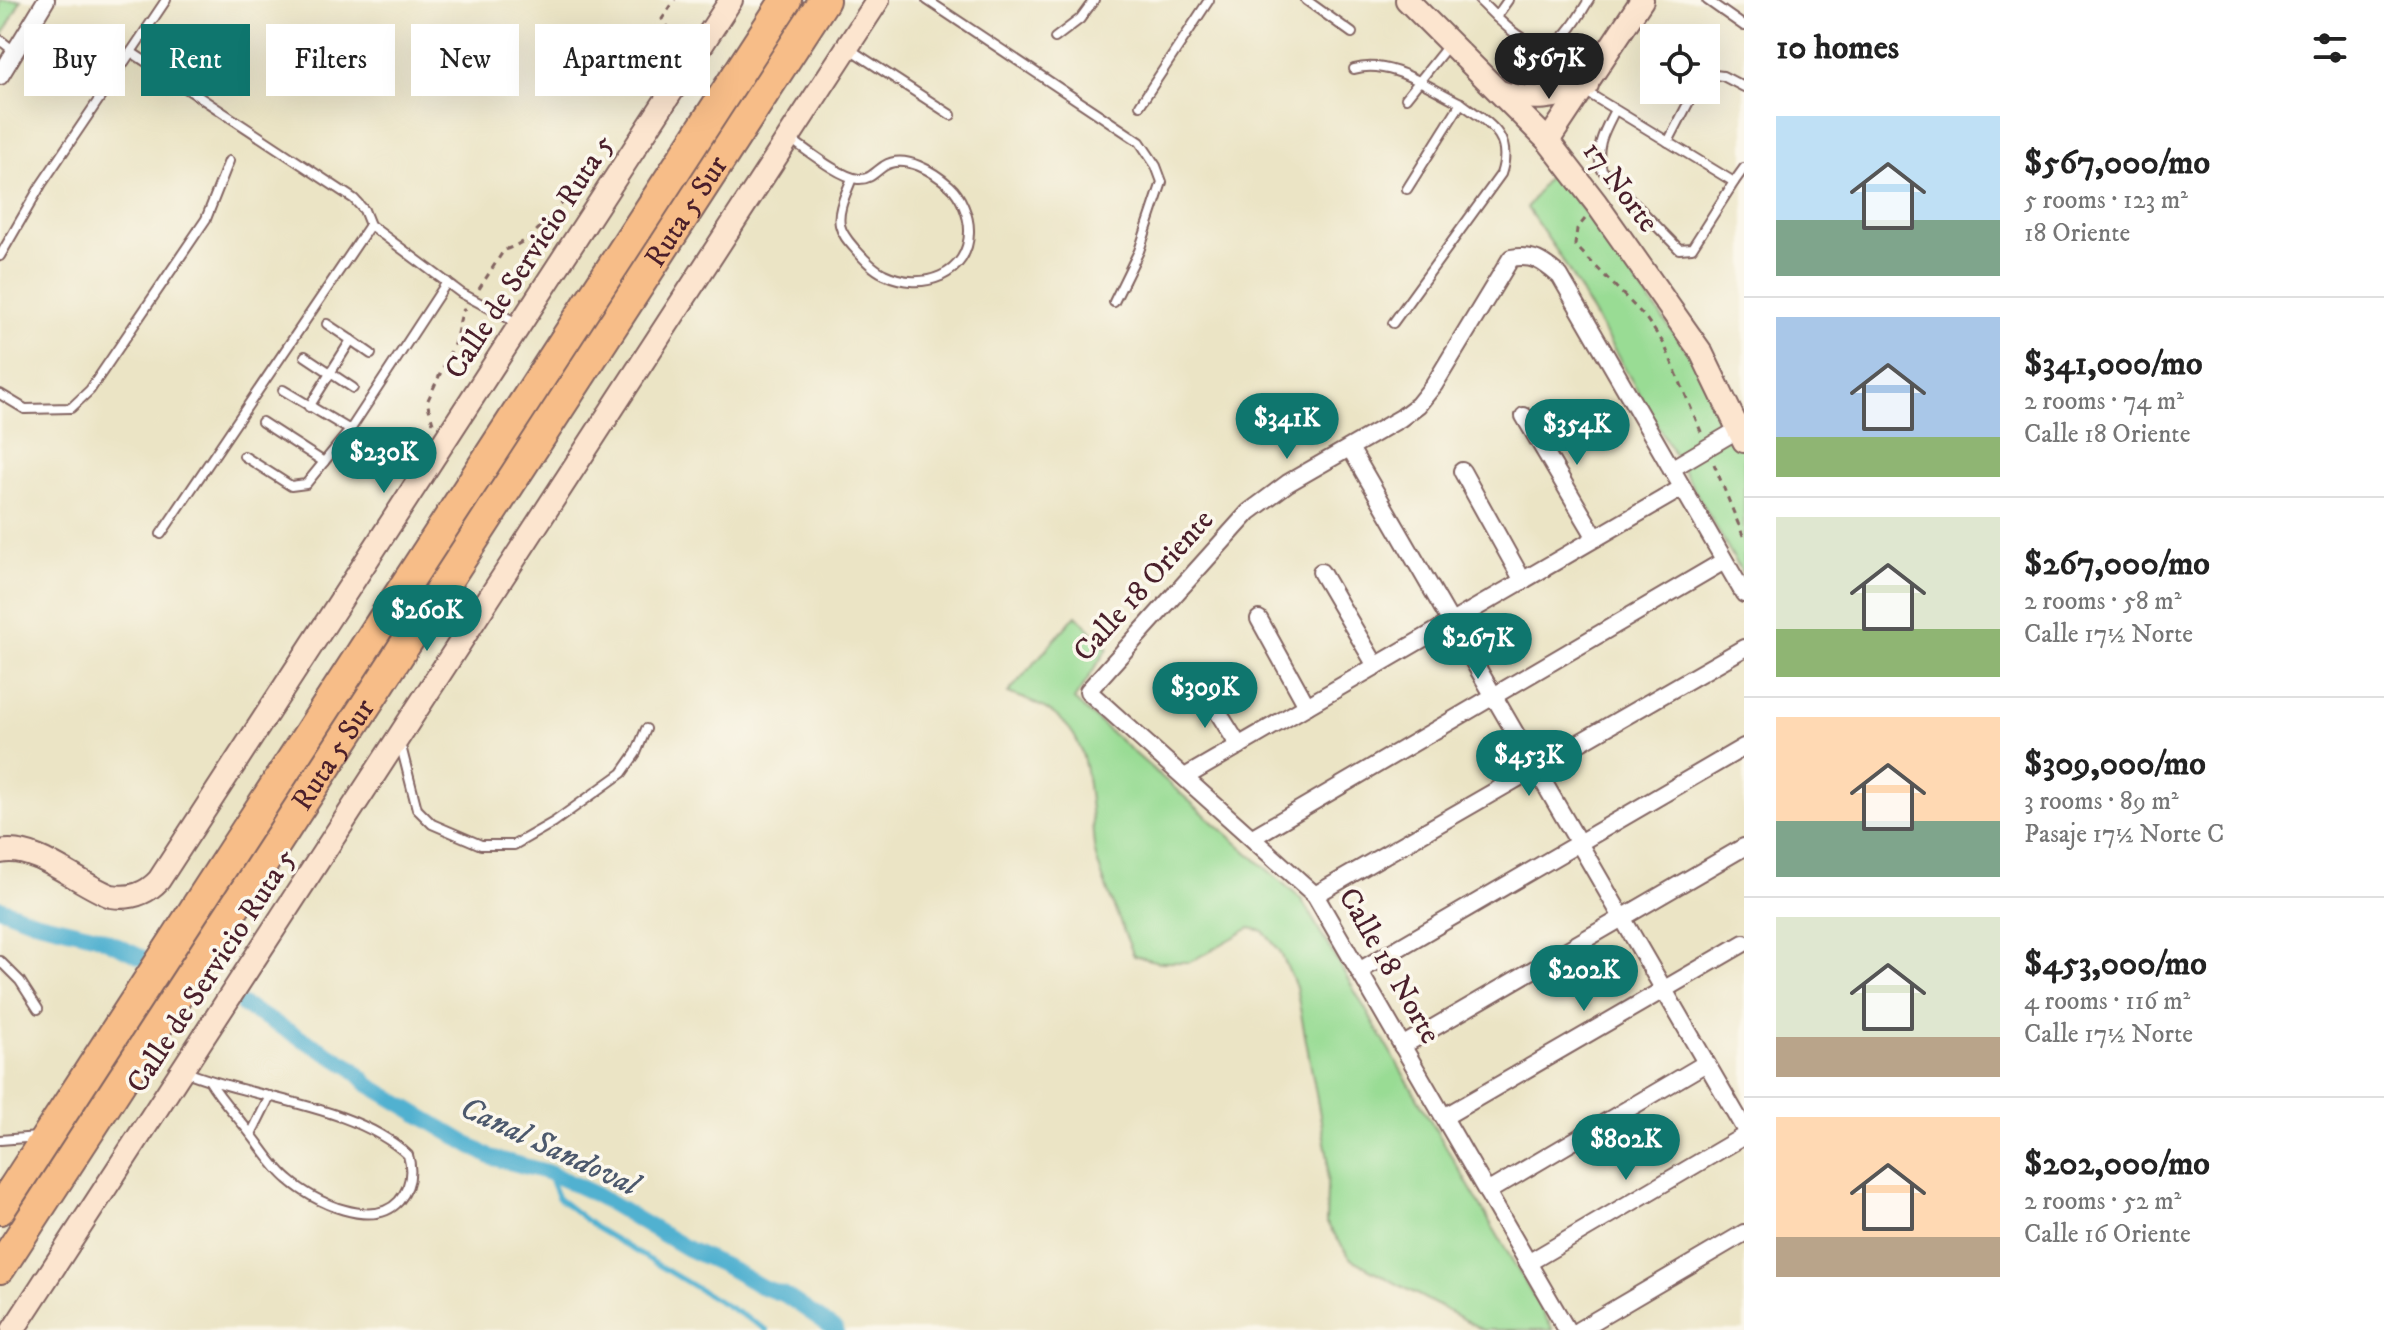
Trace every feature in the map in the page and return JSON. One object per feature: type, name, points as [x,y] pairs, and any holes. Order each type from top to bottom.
[{"type":"highway","name":"Ruta 5 Sur","points":[[0,1209],[786,0]]},
{"type":"highway","name":"Ruta 5 Sur","points":[[0,1268],[824,0]]},
{"type":"street","points":[[0,76],[46,0]]},
{"type":"street","name":"Calle de Servicio Ruta 5","points":[[0,852],[15,850],[30,854],[111,896],[131,897],[154,886],[522,326],[731,0]]},
{"type":"street","name":"Calle de Servicio Ruta 5","points":[[13,1330],[878,0]]},
{"type":"street","name":"17 Norte","points":[[1407,0],[1548,141],[1596,203],[1701,352],[1742,432]]},
{"type":"street","points":[[1548,141],[1642,0]]},
{"type":"street","points":[[1500,92],[1521,98],[1542,99],[1585,88]]},
{"type":"street","name":"Calle 18 Oriente","points":[[1088,691],[1249,512],[1288,483],[1401,418],[1425,396],[1511,258],[1528,255],[1560,276],[1671,469]]},
{"type":"street","points":[[1524,416],[1596,538]]},
{"type":"street","points":[[1742,432],[1671,469],[1744,594]]},
{"type":"street","points":[[1350,448],[1744,1128]]},
{"type":"street","points":[[1462,471],[1523,581]]},
{"type":"street","points":[[1185,777],[1682,488]]},
{"type":"street","points":[[1253,837],[1724,561]]},
{"type":"street","points":[[1321,572],[1376,666]]},
{"type":"street","points":[[1259,619],[1307,706]]},
{"type":"street","points":[[1315,895],[1744,648]]},
{"type":"street","name":"Calle 18 Norte","points":[[1088,691],[1315,895],[1567,1330]]},
{"type":"street","points":[[1206,693],[1239,746]]},
{"type":"street","points":[[1359,971],[1744,747]]},
{"type":"street","points":[[1402,1046],[1744,847]]},
{"type":"street","points":[[1444,1117],[1744,943]]},
{"type":"street","points":[[1487,1192],[1706,1063]]},
{"type":"street","points":[[1528,1263],[1744,1136]]},
{"type":"street","points":[[1579,1330],[1744,1233]]},
{"type":"lane","points":[[0,256],[41,185],[166,0]]},
{"type":"lane","points":[[927,0],[1140,142],[1156,166],[1162,182],[1139,251],[1114,302]]},
{"type":"lane","points":[[1055,38],[1080,19],[1094,0]]},
{"type":"lane","points":[[1140,105],[1209,0]]},
{"type":"lane","points":[[1306,0],[1352,33]]},
{"type":"lane","points":[[1479,0],[1519,36],[1532,42],[1554,43],[1569,30],[1589,0]]},
{"type":"lane","points":[[1496,17],[1508,0]]},
{"type":"lane","points":[[1707,0],[1744,26]]},
{"type":"lane","points":[[0,40],[15,52]]},
{"type":"lane","points":[[1406,98],[1451,43]]},
{"type":"lane","points":[[848,47],[951,115]]},
{"type":"lane","points":[[131,52],[354,199],[364,210],[370,225],[472,300],[522,326]]},
{"type":"lane","points":[[1354,69],[1365,65],[1398,71],[1461,103],[1500,135],[1506,156],[1501,174],[1393,323]]},
{"type":"lane","points":[[1720,76],[1744,87]]},
{"type":"lane","points":[[1585,88],[1615,110],[1734,182]]},
{"type":"lane","points":[[1407,189],[1461,103]]},
{"type":"lane","points":[[1668,142],[1688,104]]},
{"type":"lane","points":[[1615,110],[1599,147],[1598,159],[1602,170],[1679,249],[1692,248],[1744,168]]},
{"type":"lane","points":[[789,138],[852,178],[868,178],[893,162],[907,161],[952,187],[969,222],[967,249],[960,263],[941,278],[925,281],[895,278],[870,264],[840,228],[840,215],[852,178]]},
{"type":"lane","points":[[0,394],[25,409],[71,408],[90,390],[206,219],[229,161]]},
{"type":"lane","points":[[161,534],[370,225]]},
{"type":"lane","points":[[244,456],[291,486],[306,484],[350,430],[447,282]]},
{"type":"lane","points":[[327,324],[371,354]]},
{"type":"lane","points":[[309,407],[351,340]]},
{"type":"lane","points":[[305,356],[353,388]]},
{"type":"lane","points":[[283,390],[350,430]]},
{"type":"lane","points":[[262,422],[324,462]]},
{"type":"lane","points":[[394,745],[402,750],[417,809],[432,824],[481,845],[514,845],[554,822],[622,773],[636,753],[646,729]]},
{"type":"lane","points":[[0,961],[20,981],[38,1009]]},
{"type":"lane","points":[[183,1070],[333,1115],[372,1131],[408,1155],[411,1164],[403,1197],[391,1209],[376,1215],[358,1213],[319,1200],[291,1183],[274,1165],[220,1100],[209,1080]]},
{"type":"lane","points":[[251,1134],[270,1096]]},
{"type":"lane","points":[[0,1140],[47,1136]]},
{"type":"path","points":[[666,24],[662,19],[675,0]]},
{"type":"path","points":[[433,424],[427,402],[455,342],[462,312],[504,250],[521,245],[535,233],[603,161]]},
{"type":"green space","points":[[0,0],[21,0],[0,41]]},
{"type":"green space","points":[[1553,169],[1698,366],[1744,447],[1744,576],[1560,256],[1527,208]]},
{"type":"green space","points":[[1076,615],[1108,648],[1074,700],[1301,899],[1553,1330],[1483,1330],[1351,1259],[1326,1222],[1328,1158],[1296,987],[1280,951],[1263,931],[1250,928],[1190,962],[1159,962],[1134,956],[1096,857],[1086,773],[1076,738],[1052,713],[1008,693]]},
{"type":"waterway","name":"Canal Sandoval","points":[[0,908],[34,921],[97,936],[143,958]]},
{"type":"waterway","name":"Canal Sandoval","points":[[243,1005],[351,1067],[369,1085],[490,1157],[547,1172],[591,1192],[688,1249],[762,1287],[785,1295],[836,1330]]},
{"type":"waterway","points":[[547,1172],[558,1198],[596,1228],[767,1330]]}]
